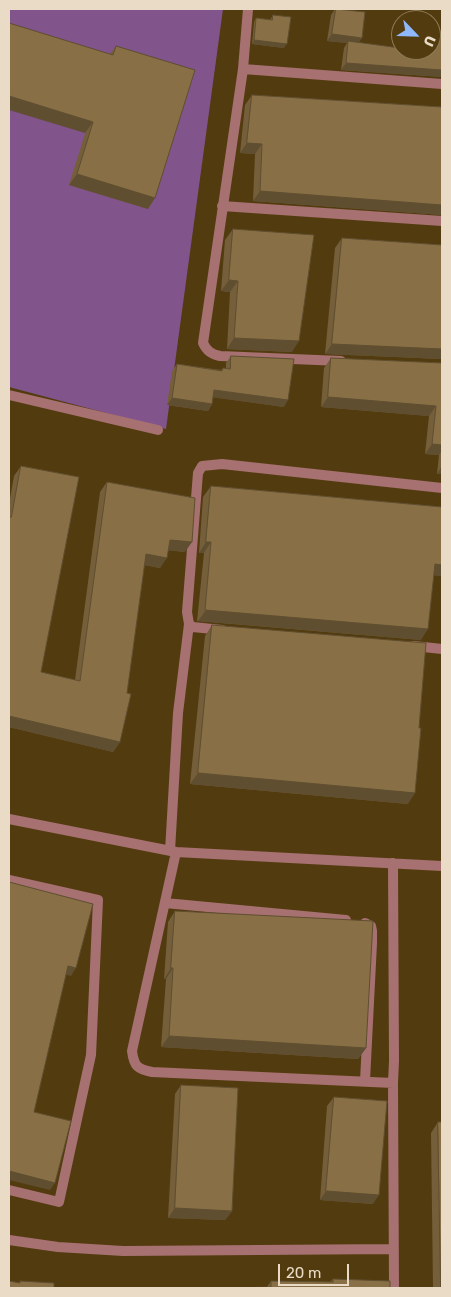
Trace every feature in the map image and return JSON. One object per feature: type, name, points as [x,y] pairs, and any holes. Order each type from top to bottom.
[{"type":"street","points":[[248,9],[243,68],[203,343],[210,353],[220,356],[355,362]]},
{"type":"street","points":[[243,68],[442,84]]},
{"type":"street","points":[[222,206],[442,221]]},
{"type":"street","points":[[9,395],[158,430]]},
{"type":"street","points":[[392,1083],[152,1072],[141,1070],[136,1066],[132,1051],[165,903],[173,852],[178,712],[189,624],[187,612],[198,473],[202,466],[222,464],[442,488]]},
{"type":"street","points":[[189,624],[196,628],[235,631]]},
{"type":"street","points":[[400,645],[442,649]]},
{"type":"street","points":[[9,819],[173,852],[442,866]]},
{"type":"street","points":[[394,863],[394,1061],[392,1083],[394,1288]]},
{"type":"street","points":[[9,880],[98,900],[91,1055],[59,1202],[9,1190]]},
{"type":"street","points":[[165,903],[362,922],[371,926],[372,943],[365,1082]]},
{"type":"street","points":[[9,1240],[58,1247],[123,1251],[393,1249]]},
{"type":"shaded area","points":[[9,9],[223,9],[166,429],[9,387]]},
{"type":"building","points":[[336,9],[365,12],[362,38],[332,34]]},
{"type":"building","points":[[273,15],[291,17],[287,44],[254,40],[256,18],[272,20]]},
{"type":"building","points":[[9,23],[113,55],[116,46],[195,70],[155,198],[77,174],[93,122],[9,96]]},
{"type":"building","points":[[442,33],[442,70],[346,63],[348,41],[391,47],[391,60],[441,60]]},
{"type":"building","points":[[252,95],[442,107],[442,205],[260,191],[262,144],[247,143]]},
{"type":"building","points":[[233,229],[314,235],[299,341],[234,338],[238,281],[229,280]]},
{"type":"building","points":[[342,238],[442,245],[442,349],[332,344]]},
{"type":"building","points":[[231,356],[294,359],[288,400],[214,390],[212,404],[172,398],[177,364],[222,371],[223,368],[230,369]]},
{"type":"building","points":[[331,358],[442,363],[442,445],[432,444],[436,406],[328,397]]},
{"type":"building","points":[[21,466],[79,477],[41,672],[80,681],[107,482],[195,498],[192,542],[170,540],[167,558],[146,554],[127,693],[131,694],[120,742],[9,716],[9,517],[11,517]]},
{"type":"building","points":[[211,486],[442,507],[442,565],[435,564],[428,629],[205,610],[211,542],[206,542]]},
{"type":"building","points":[[212,625],[426,643],[415,793],[198,773]]},
{"type":"building","points":[[9,882],[93,904],[76,968],[68,966],[34,1112],[71,1121],[55,1183],[9,1171]]},
{"type":"building","points":[[175,911],[373,921],[366,1048],[169,1036]]},
{"type":"building","points":[[181,1085],[238,1088],[232,1211],[175,1208]]},
{"type":"building","points":[[334,1097],[387,1101],[379,1195],[326,1191]]},
{"type":"building","points":[[438,1122],[442,1122],[442,1288],[441,1288]]},
{"type":"building","points":[[333,1279],[390,1281],[390,1288],[223,1288],[271,1287],[271,1281],[333,1282]]},
{"type":"building","points":[[9,1281],[20,1283],[20,1281],[54,1283],[54,1288],[9,1288]]}]
